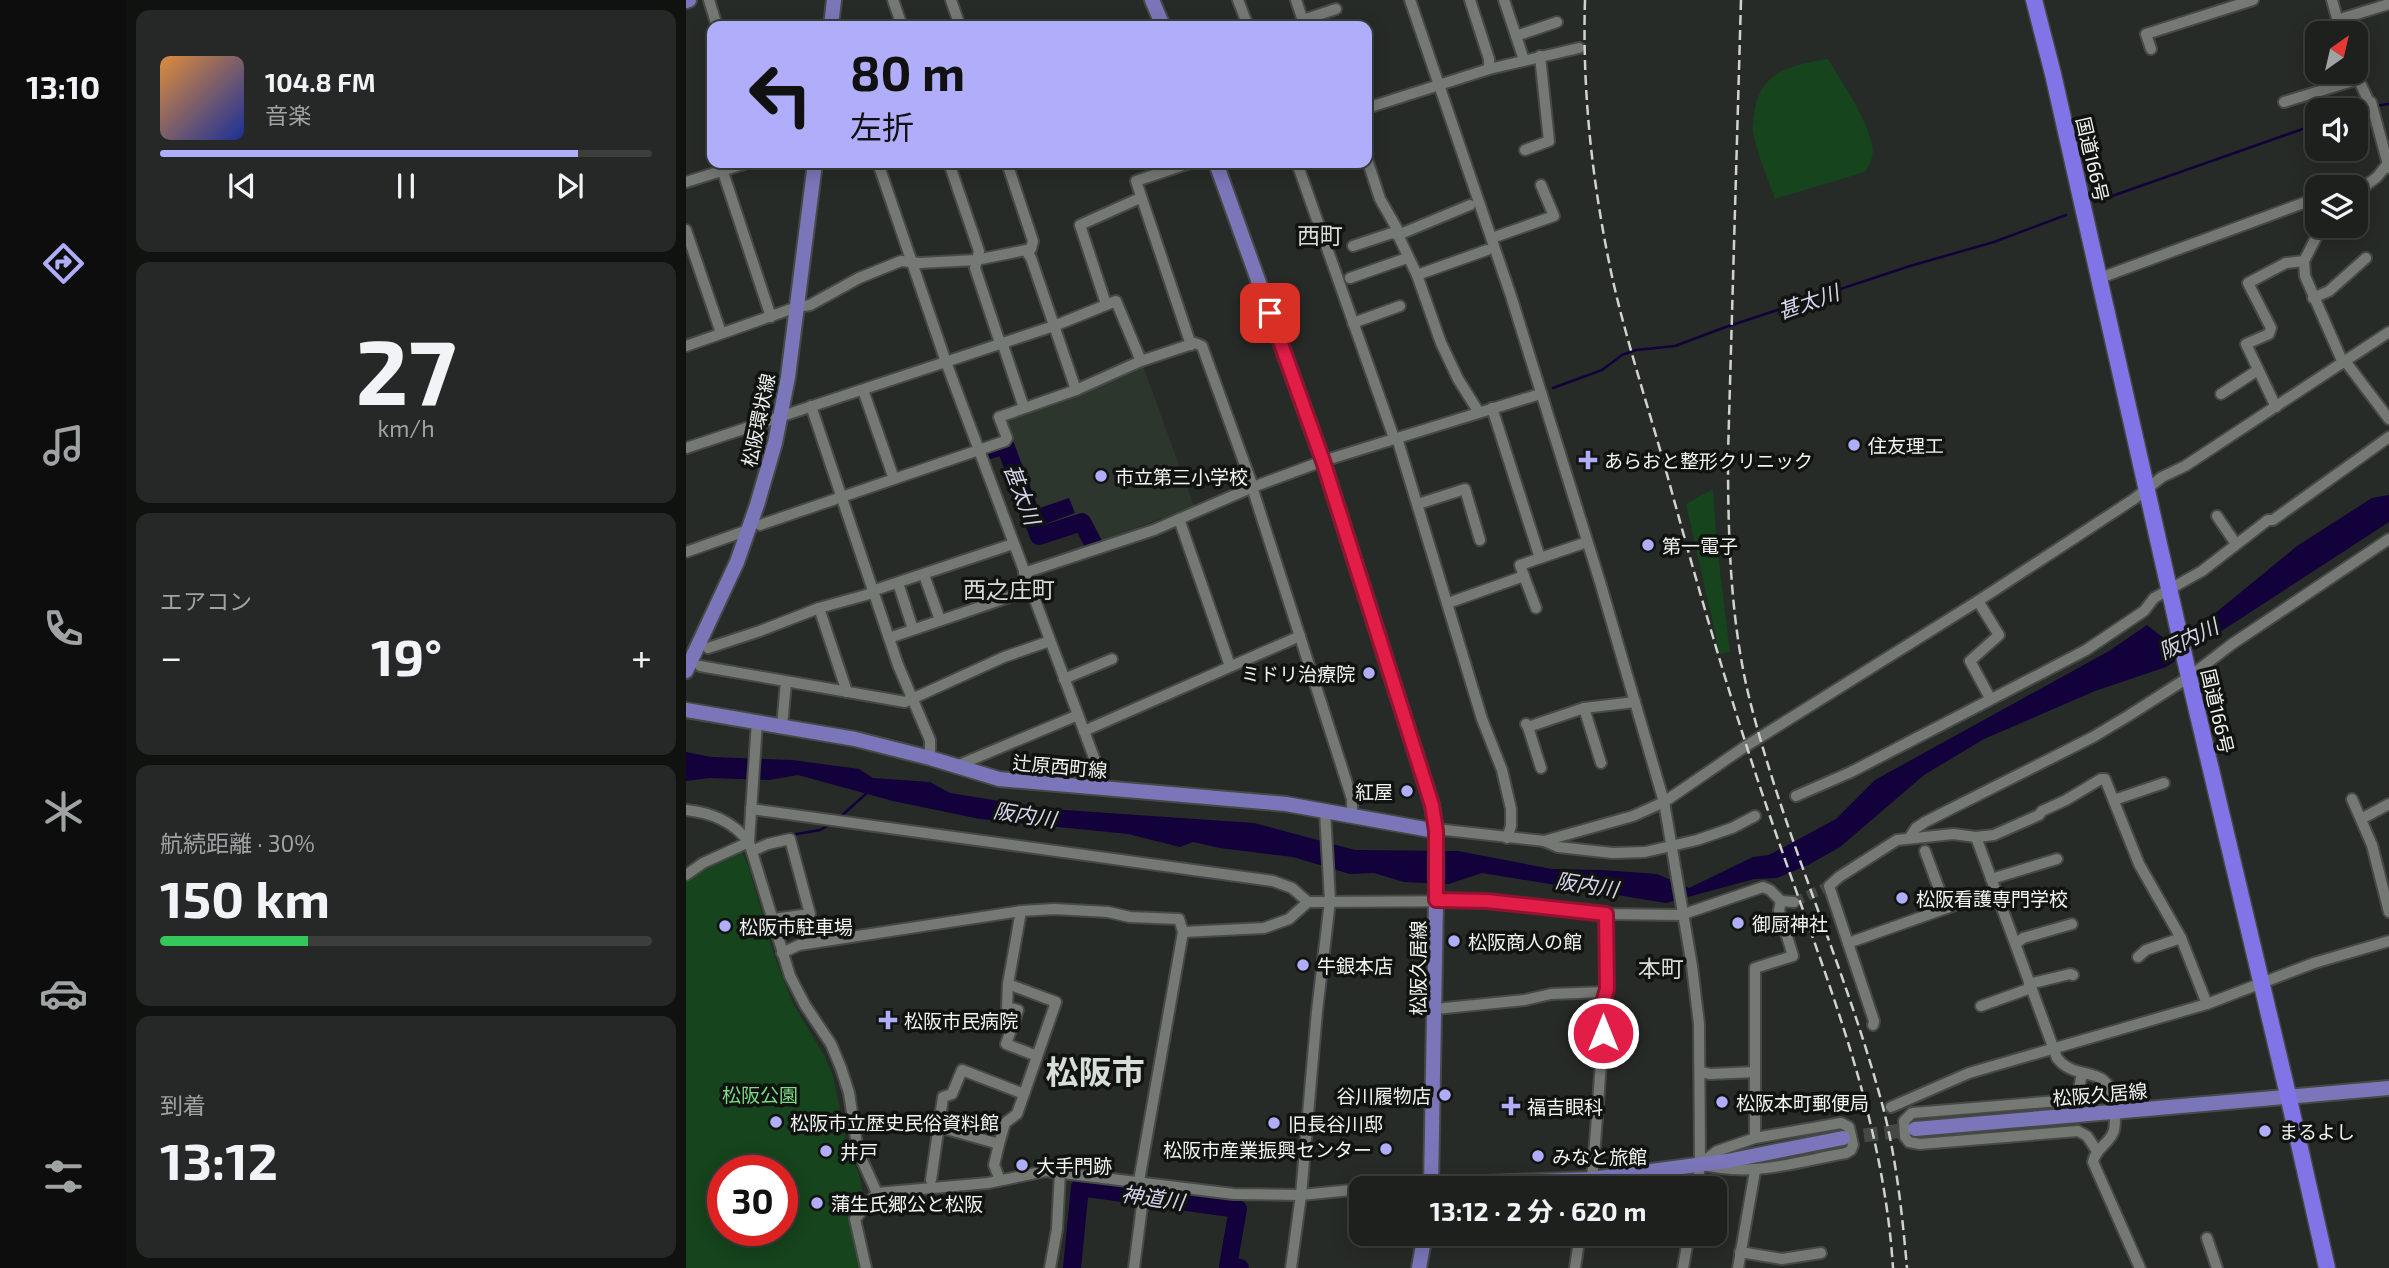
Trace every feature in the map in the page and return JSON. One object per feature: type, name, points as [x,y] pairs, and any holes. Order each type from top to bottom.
[{"type":"highway","name":"国道166号","points":[[2034,0],[2327,1268]]},
{"type":"main road","points":[[832,21],[834,0]]},
{"type":"main road","points":[[1152,0],[1161,21]]},
{"type":"main road","name":"松阪環状線","points":[[695,655],[754,527],[781,416],[814,168]]},
{"type":"main road","name":"松阪久居線","points":[[1218,168],[1323,461],[1432,805],[1436,835],[1432,1176]]},
{"type":"main road","name":"辻原西町線","points":[[686,710],[757,725],[782,726],[855,739],[999,779],[1286,804],[1436,835]]},
{"type":"main road","name":"松阪久居線","points":[[1915,1129],[2389,1088]]},
{"type":"main road","points":[[1634,1176],[1843,1138]]},
{"type":"main road","points":[[1419,1268],[1423,1246]]},
{"type":"street","points":[[709,0],[716,21]]},
{"type":"street","points":[[893,0],[900,21]]},
{"type":"street","points":[[951,0],[958,21]]},
{"type":"street","points":[[1238,0],[1246,21]]},
{"type":"street","points":[[1296,0],[1303,21]]},
{"type":"street","points":[[1410,0],[1492,238],[1587,542],[1664,802],[1692,966],[1699,1024],[1701,1072],[1698,1176]]},
{"type":"street","points":[[1469,0],[1489,59],[1489,69]]},
{"type":"street","points":[[1504,0],[1524,60]]},
{"type":"street","points":[[2151,49],[2146,34],[2253,0]]},
{"type":"street","points":[[2332,0],[2337,20],[2389,4]]},
{"type":"street","points":[[1309,21],[1336,9]]},
{"type":"street","points":[[1517,36],[1556,22]]},
{"type":"street","points":[[1372,106],[1489,69],[1579,48]]},
{"type":"street","points":[[1525,150],[1549,141],[1540,56]]},
{"type":"street","points":[[2284,102],[2333,84]]},
{"type":"street","points":[[2361,84],[2371,105],[2389,165],[2368,184]]},
{"type":"street","points":[[686,182],[726,168]]},
{"type":"street","points":[[880,168],[946,362],[1084,731],[1103,789]]},
{"type":"street","points":[[951,168],[979,251],[975,268],[1024,408]]},
{"type":"street","points":[[686,346],[797,307],[810,305],[859,278],[901,261],[976,260],[1031,249],[1033,241],[1009,168]]},
{"type":"street","points":[[1175,168],[1136,181],[1191,345]]},
{"type":"street","points":[[1299,168],[1396,438],[1482,719],[1502,770],[1509,798],[1511,826],[1507,838]]},
{"type":"street","points":[[1370,168],[1380,199],[1417,275],[1441,343],[1478,411]]},
{"type":"street","points":[[722,169],[771,317]]},
{"type":"street","points":[[1492,238],[1554,216],[1541,185]]},
{"type":"street","points":[[1107,304],[1080,225],[1140,198]]},
{"type":"street","points":[[2100,278],[2305,202]]},
{"type":"street","points":[[1353,246],[1392,233],[1399,234],[1470,205]]},
{"type":"street","points":[[686,230],[721,333]]},
{"type":"street","points":[[2316,238],[2304,261],[2305,276],[2344,362],[2389,419]]},
{"type":"street","points":[[1417,275],[1487,250]]},
{"type":"street","points":[[1027,251],[1076,390]]},
{"type":"street","points":[[1350,278],[1407,258]]},
{"type":"street","points":[[2314,298],[2329,291],[2366,258]]},
{"type":"street","points":[[2276,407],[2246,344],[2269,334],[2271,328],[2248,283],[2286,263],[2304,261]]},
{"type":"street","points":[[686,448],[1054,326],[1116,301],[1141,361]]},
{"type":"street","points":[[1353,323],[1400,306]]},
{"type":"street","points":[[1544,841],[1633,816],[1664,802],[1746,746],[1978,601],[2134,499],[2162,477],[2185,466],[2389,332]]},
{"type":"street","points":[[686,552],[1006,441],[999,416],[1076,390],[1141,361],[1195,343],[1202,346],[1252,487],[1352,799],[1352,816]]},
{"type":"street","points":[[2221,394],[2258,370]]},
{"type":"street","points":[[863,390],[894,479]]},
{"type":"street","points":[[1024,573],[1154,530],[1252,487],[1323,461],[1540,394]]},
{"type":"street","points":[[811,407],[888,638],[930,740],[930,758]]},
{"type":"street","points":[[1492,408],[1540,558]]},
{"type":"street","points":[[1796,796],[1851,772],[2086,650],[2144,611],[2154,598],[2170,592],[2202,571],[2268,520],[2273,520],[2323,486],[2389,437]]},
{"type":"street","points":[[1418,504],[1465,489],[1480,540]]},
{"type":"street","points":[[2217,516],[2236,544]]},
{"type":"street","points":[[1179,519],[1230,666]]},
{"type":"street","points":[[1910,836],[1925,822],[2093,737],[2389,539]]},
{"type":"street","points":[[1536,608],[1520,565],[1587,542]]},
{"type":"street","points":[[695,655],[818,608],[1013,544]]},
{"type":"street","points":[[924,575],[940,620]]},
{"type":"street","points":[[1448,603],[1524,576]]},
{"type":"street","points":[[898,583],[913,629]]},
{"type":"street","points":[[888,638],[1030,590]]},
{"type":"street","points":[[1978,601],[1999,635],[1970,661],[1990,698]]},
{"type":"street","points":[[818,608],[847,692]]},
{"type":"street","points":[[1084,731],[1300,636]]},
{"type":"street","points":[[695,655],[786,682],[905,702],[992,663],[1050,641]]},
{"type":"street","points":[[1064,679],[1112,659]]},
{"type":"street","points":[[782,726],[786,682]]},
{"type":"street","points":[[1541,768],[1527,725],[1584,708],[1635,702]]},
{"type":"street","points":[[1584,708],[1601,763]]},
{"type":"street","points":[[954,766],[1078,715]]},
{"type":"street","points":[[751,847],[757,725]]},
{"type":"street","points":[[1873,1025],[1874,1021],[1829,886],[1897,840],[1910,836],[1994,835],[2039,815],[2101,779],[2105,779],[2115,800],[2139,864],[2181,938],[2207,1004]]},
{"type":"street","points":[[2115,800],[2164,783]]},
{"type":"street","points":[[2352,799],[2372,845],[2389,912]]},
{"type":"street","points":[[2361,819],[2389,804]]},
{"type":"street","points":[[751,808],[1285,883],[1308,902]]},
{"type":"street","points":[[686,810],[711,813],[742,833],[751,847],[790,976],[805,1005],[831,1044],[841,1068],[849,1093],[858,1151],[877,1193]]},
{"type":"street","points":[[1291,1268],[1301,1195],[1330,897],[1325,814]]},
{"type":"street","points":[[1436,835],[1445,830],[1544,841],[1558,847],[1613,853],[1645,852],[1697,840],[1732,828],[1755,816]]},
{"type":"street","points":[[1976,837],[2054,1050],[2064,1066],[2074,1072],[2095,1075],[2111,1089],[2115,1112],[2112,1135],[2097,1151],[2093,1162],[2140,1268]]},
{"type":"street","points":[[686,875],[703,863],[751,847],[790,839],[810,914],[773,919]]},
{"type":"street","points":[[1926,850],[1946,908]]},
{"type":"street","points":[[1990,879],[2057,859]]},
{"type":"street","points":[[1183,932],[1264,928],[1289,919],[1308,902],[1330,897],[1436,895],[1606,914],[1681,912],[1763,887],[1781,901],[1794,902]]},
{"type":"street","points":[[1848,943],[1995,891]]},
{"type":"street","points":[[1755,1138],[1755,968],[1793,956],[1779,910],[1781,901]]},
{"type":"street","points":[[782,953],[799,945],[1021,911],[1095,911],[1130,917],[1179,919],[1183,932],[1142,1190],[1134,1268]]},
{"type":"street","points":[[1021,911],[1008,984],[1007,1007],[1018,1010],[1006,1044],[1037,1056]]},
{"type":"street","points":[[1591,1176],[1604,992],[1607,989],[1606,914]]},
{"type":"street","points":[[2016,944],[2023,938],[2072,924]]},
{"type":"street","points":[[2138,957],[2146,950],[2181,938]]},
{"type":"street","points":[[1891,1108],[1969,1073],[2207,1004],[2314,963],[2389,941]]},
{"type":"street","points":[[1981,1006],[2030,986],[2073,975]]},
{"type":"street","points":[[1000,1180],[994,1165],[1005,1123],[1017,1114],[1056,1002],[1008,984]]},
{"type":"street","points":[[1435,1009],[1525,1000],[1551,994],[1604,992]]},
{"type":"street","points":[[931,1180],[943,1097],[952,1094],[962,1070],[1024,1094]]},
{"type":"street","points":[[1701,1072],[1755,1072]]},
{"type":"street","points":[[2082,1073],[2079,1089],[2070,1100],[1912,1113],[1907,1116],[1904,1124],[1905,1137],[1909,1142],[1920,1144],[2078,1132],[2087,1136],[2097,1151]]},
{"type":"street","points":[[1927,1093],[1931,1111]]},
{"type":"street","points":[[1841,1123],[1849,1127],[1853,1145],[1846,1153],[1755,1171],[1721,1170],[1700,1164],[1717,1151],[1755,1138],[1841,1123]]},
{"type":"street","points":[[939,1127],[999,1144]]},
{"type":"street","points":[[866,1268],[855,1219],[877,1193],[942,1188],[1046,1171],[1142,1190],[1301,1195],[1349,1190]]},
{"type":"street","points":[[1738,1268],[1755,1171]]},
{"type":"street","points":[[1051,1268],[1057,1229],[1060,1172]]},
{"type":"street","points":[[2207,1238],[2217,1268]]},
{"type":"street","points":[[1575,1268],[1578,1246]]},
{"type":"street","points":[[1684,1268],[1687,1246]]},
{"type":"street","points":[[1740,1252],[1782,1259],[1821,1253]]},
{"type":"shaded area","name":"市立第三小学校","points":[[1143,366],[1194,506],[1096,543],[1084,519],[1041,533],[1007,446],[1014,444],[1006,418],[1121,378]]},
{"type":"green space","points":[[1828,59],[1865,123],[1873,148],[1870,162],[1865,172],[1775,199],[1753,131],[1757,101],[1769,80],[1779,73],[1801,64]]},
{"type":"green space","points":[[1713,489],[1716,539],[1730,652],[1720,654],[1686,504]]},
{"type":"green space","name":"松阪公園","points":[[742,852],[773,952],[792,1002],[825,1057],[833,1076],[848,1149],[859,1174],[864,1199],[850,1219],[860,1268],[686,1268],[686,882]]},
{"type":"water","name":"阪内川","points":[[2389,495],[2389,522],[2166,667],[2095,691],[1984,739],[1924,775],[1840,847],[1808,865],[1777,878],[1754,879],[1666,903],[1482,873],[1449,884],[1404,882],[1374,873],[1350,874],[1293,857],[1193,842],[1180,847],[1128,834],[980,819],[893,801],[798,775],[769,780],[710,778],[686,781],[686,752],[711,757],[792,760],[859,769],[873,778],[930,782],[950,793],[1050,809],[1254,823],[1355,850],[1458,851],[1552,869],[1657,874],[1689,888],[1753,857],[1769,855],[1836,819],[1875,780],[2109,651],[2147,625],[2166,640],[2196,629],[2297,546],[2372,498]]},
{"type":"water","points":[[1069,498],[1075,513],[1043,525],[1037,509]]},
{"type":"waterway","name":"甚太川","points":[[2375,106],[2389,104]]},
{"type":"waterway","name":"甚太川","points":[[2095,202],[2305,128]]},
{"type":"waterway","name":"甚太川","points":[[1553,388],[1602,370],[1622,355],[1636,350],[1675,346],[1910,266],[1994,242],[2066,215]]},
{"type":"waterway","name":"甚太川","points":[[986,451],[1005,445],[1039,536],[1082,522],[1094,545]]},
{"type":"waterway","points":[[839,818],[868,792]]},
{"type":"waterway","points":[[791,835],[820,830],[831,824]]},
{"type":"waterway","name":"神道川","points":[[1072,1268],[1080,1187],[1238,1209],[1228,1266],[1240,1268]]},
{"type":"tunnel","points":[[1794,902],[1829,886]]},
{"type":"tunnel","points":[[1843,1138],[1915,1129]]},
{"type":"railway","points":[[1585,0],[1585,71],[1590,142],[1606,246],[1619,306],[1731,696],[1848,1042],[1864,1097],[1887,1210],[1893,1268]]},
{"type":"railway","points":[[1741,0],[1728,454],[1734,607],[1749,697],[1763,748],[1850,999],[1881,1100],[1901,1204],[1907,1268]]},
{"type":"place","name":"住友理工","points":[[1854,445]]},
{"type":"place","name":"あらおと整形クリニック","points":[[1588,460]]},
{"type":"place","name":"市立第三小学校","points":[[1101,476]]},
{"type":"place","name":"第一電子","points":[[1648,545]]},
{"type":"place","name":"ミドリ治療院","points":[[1369,673]]},
{"type":"place","name":"紅屋","points":[[1407,791]]},
{"type":"place","name":"松阪看護専門学校","points":[[1902,898]]},
{"type":"place","name":"御厨神社","points":[[1738,923]]},
{"type":"place","name":"松阪市駐車場","points":[[725,926]]},
{"type":"place","name":"松阪商人の館","points":[[1454,941]]},
{"type":"place","name":"牛銀本店","points":[[1303,965]]},
{"type":"place","name":"松阪市民病院","points":[[888,1020]]},
{"type":"place","name":"谷川履物店","points":[[1445,1095]]},
{"type":"place","name":"松阪本町郵便局","points":[[1722,1102]]},
{"type":"place","name":"福吉眼科","points":[[1511,1106]]},
{"type":"place","name":"松阪市立歴史民俗資料館","points":[[776,1122]]},
{"type":"place","name":"旧長谷川邸","points":[[1274,1123]]},
{"type":"place","name":"まるよし","points":[[2265,1131]]},
{"type":"place","name":"松阪市産業振興センター","points":[[1386,1149]]},
{"type":"place","name":"井戸","points":[[826,1151]]},
{"type":"place","name":"みなと旅館","points":[[1538,1156]]},
{"type":"place","name":"大手門跡","points":[[1022,1165]]},
{"type":"place","name":"蒲生氏郷公と松阪","points":[[817,1203]]},
{"type":"district","name":"西町","points":[[1320,235]]},
{"type":"district","name":"西之庄町","points":[[1009,589]]},
{"type":"district","name":"本町","points":[[1661,968]]},
{"type":"district","name":"松阪市","points":[[1095,1071]]},
{"type":"route","points":[[1270,313],[1323,461],[1432,805],[1436,831],[1436,900],[1487,901],[1606,914],[1607,989],[1602,1006],[1603,1033]]}]
